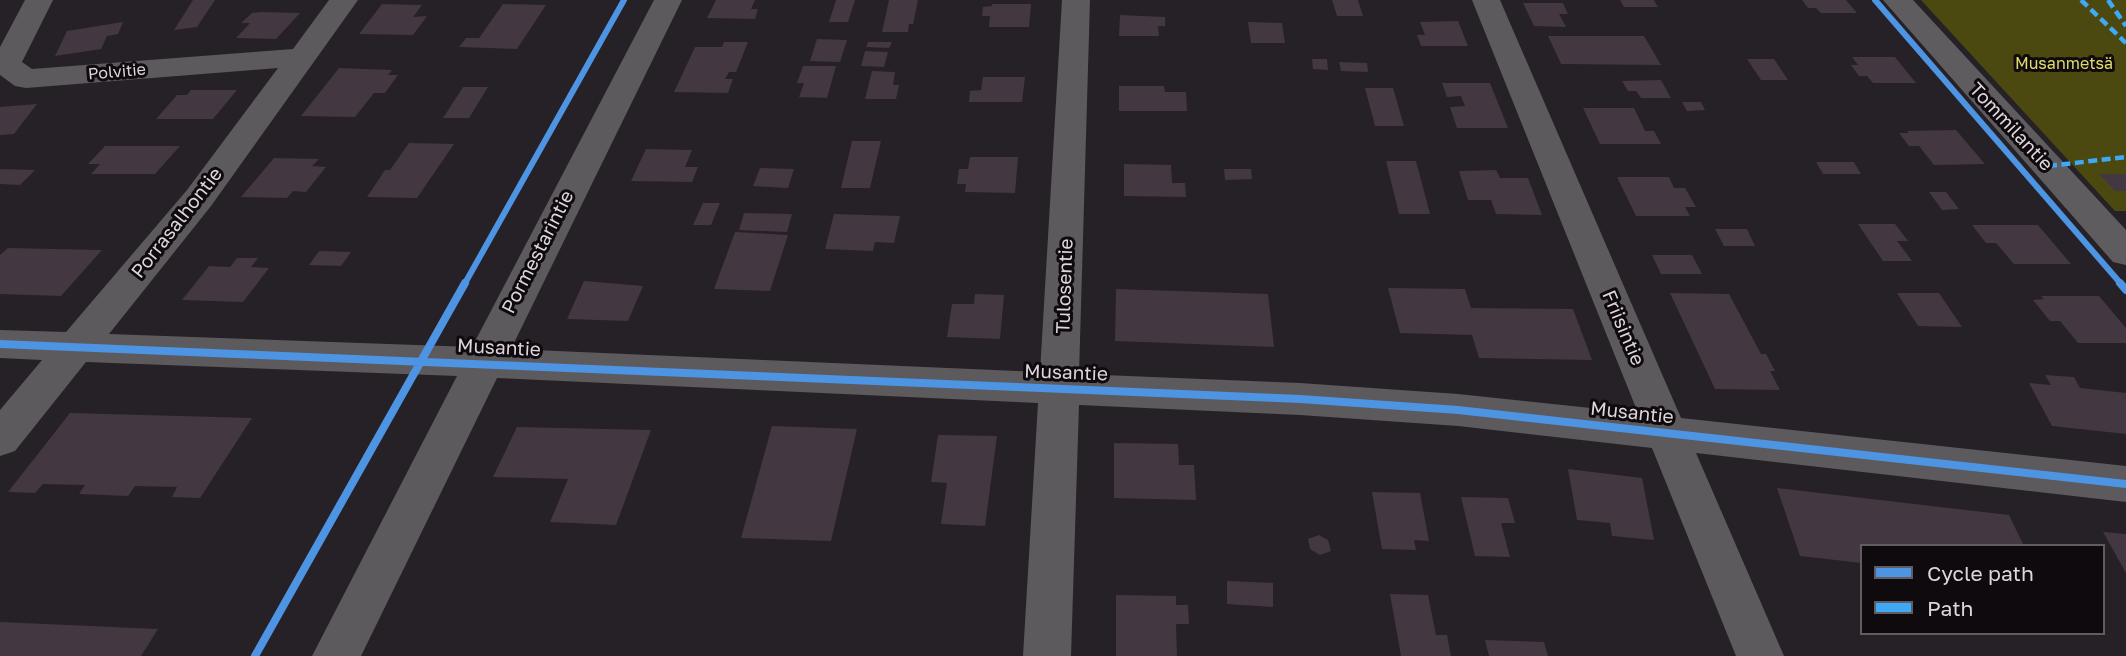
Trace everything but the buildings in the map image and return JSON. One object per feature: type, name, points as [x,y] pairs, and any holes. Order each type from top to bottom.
[{"type":"main road","name":"Tommilantie","points":[[1897,0],[2126,253]]},
{"type":"street","name":"Polvitie","points":[[39,0],[6,65],[26,79],[304,57]]},
{"type":"street","name":"Porrasalhontie","points":[[0,439],[199,198],[344,0]]},
{"type":"street","name":"Pormestarintie","points":[[336,656],[668,0]]},
{"type":"street","name":"Tulosentie","points":[[1047,656],[1076,0]]},
{"type":"street","name":"Friisintie","points":[[1486,0],[1760,656]]},
{"type":"street","name":"Musantie","points":[[0,344],[1300,399],[1445,409],[2126,484]]},
{"type":"green space","name":"Musanmetsä","points":[[1921,0],[2126,0],[2126,211],[2115,211]]},
{"type":"marked path","points":[[2081,0],[2126,43]]},
{"type":"marked path","points":[[2108,0],[2126,26]]},
{"type":"marked path","points":[[2048,166],[2126,157]]},
{"type":"cycle path","points":[[255,656],[624,0]]},
{"type":"cycle path","points":[[1875,0],[2126,290]]},
{"type":"cycle path","points":[[0,344],[1300,399],[1458,410],[2126,484]]}]
